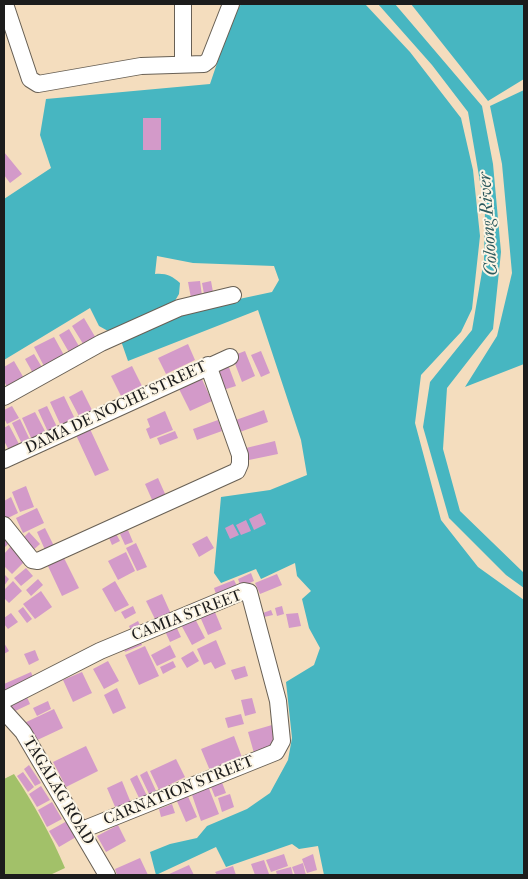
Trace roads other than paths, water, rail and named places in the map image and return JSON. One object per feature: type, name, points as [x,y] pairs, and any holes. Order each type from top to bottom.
[{"type":"street","points":[[6,4],[30,79],[38,84],[140,66],[183,63],[204,64],[209,60],[231,4]]},
{"type":"street","points":[[183,4],[183,63]]},
{"type":"street","points":[[4,397],[101,342],[178,308],[233,295]]},
{"type":"street","name":"DAMA DE NOCHE STREET","points":[[4,460],[208,365],[230,357]]},
{"type":"street","points":[[4,525],[32,560],[38,561],[237,471],[240,464],[240,455],[208,365]]},
{"type":"street","name":"CAMIA STREET","points":[[4,700],[100,651],[246,591],[249,592],[278,701],[282,741],[276,752]]},
{"type":"street","name":"TAGALAG ROAD","points":[[6,718],[23,732],[107,875]]},
{"type":"street","name":"CARNATION STREET","points":[[82,830],[276,752]]},
{"type":"water","points":[[241,4],[365,4],[410,52],[461,118],[473,170],[480,236],[472,309],[461,332],[421,375],[415,423],[441,520],[478,567],[524,600],[524,875],[324,875],[318,846],[299,849],[292,844],[226,867],[216,847],[156,875],[150,852],[170,844],[197,838],[207,826],[247,809],[270,793],[288,760],[292,738],[286,682],[314,665],[320,648],[309,628],[302,599],[311,591],[297,576],[295,563],[261,579],[256,569],[221,583],[214,573],[221,497],[270,490],[307,475],[301,440],[258,310],[128,361],[120,338],[197,308],[272,292],[279,280],[274,266],[193,263],[157,256],[155,274],[169,276],[180,283],[179,294],[173,304],[108,331],[99,326],[90,308],[4,360],[4,199],[51,168],[40,135],[46,99],[210,84],[232,19]]},
{"type":"water","name":"Coloong River","points":[[378,4],[395,4],[482,106],[493,164],[501,252],[493,329],[447,388],[443,449],[460,511],[524,573],[524,588],[506,575],[449,518],[423,427],[430,382],[472,330],[484,260],[485,211],[468,112],[432,65]]},
{"type":"water","points":[[411,4],[524,4],[524,79],[488,101]]},
{"type":"water","points":[[524,90],[524,364],[465,387],[497,336],[512,273],[502,164],[490,106]]}]
